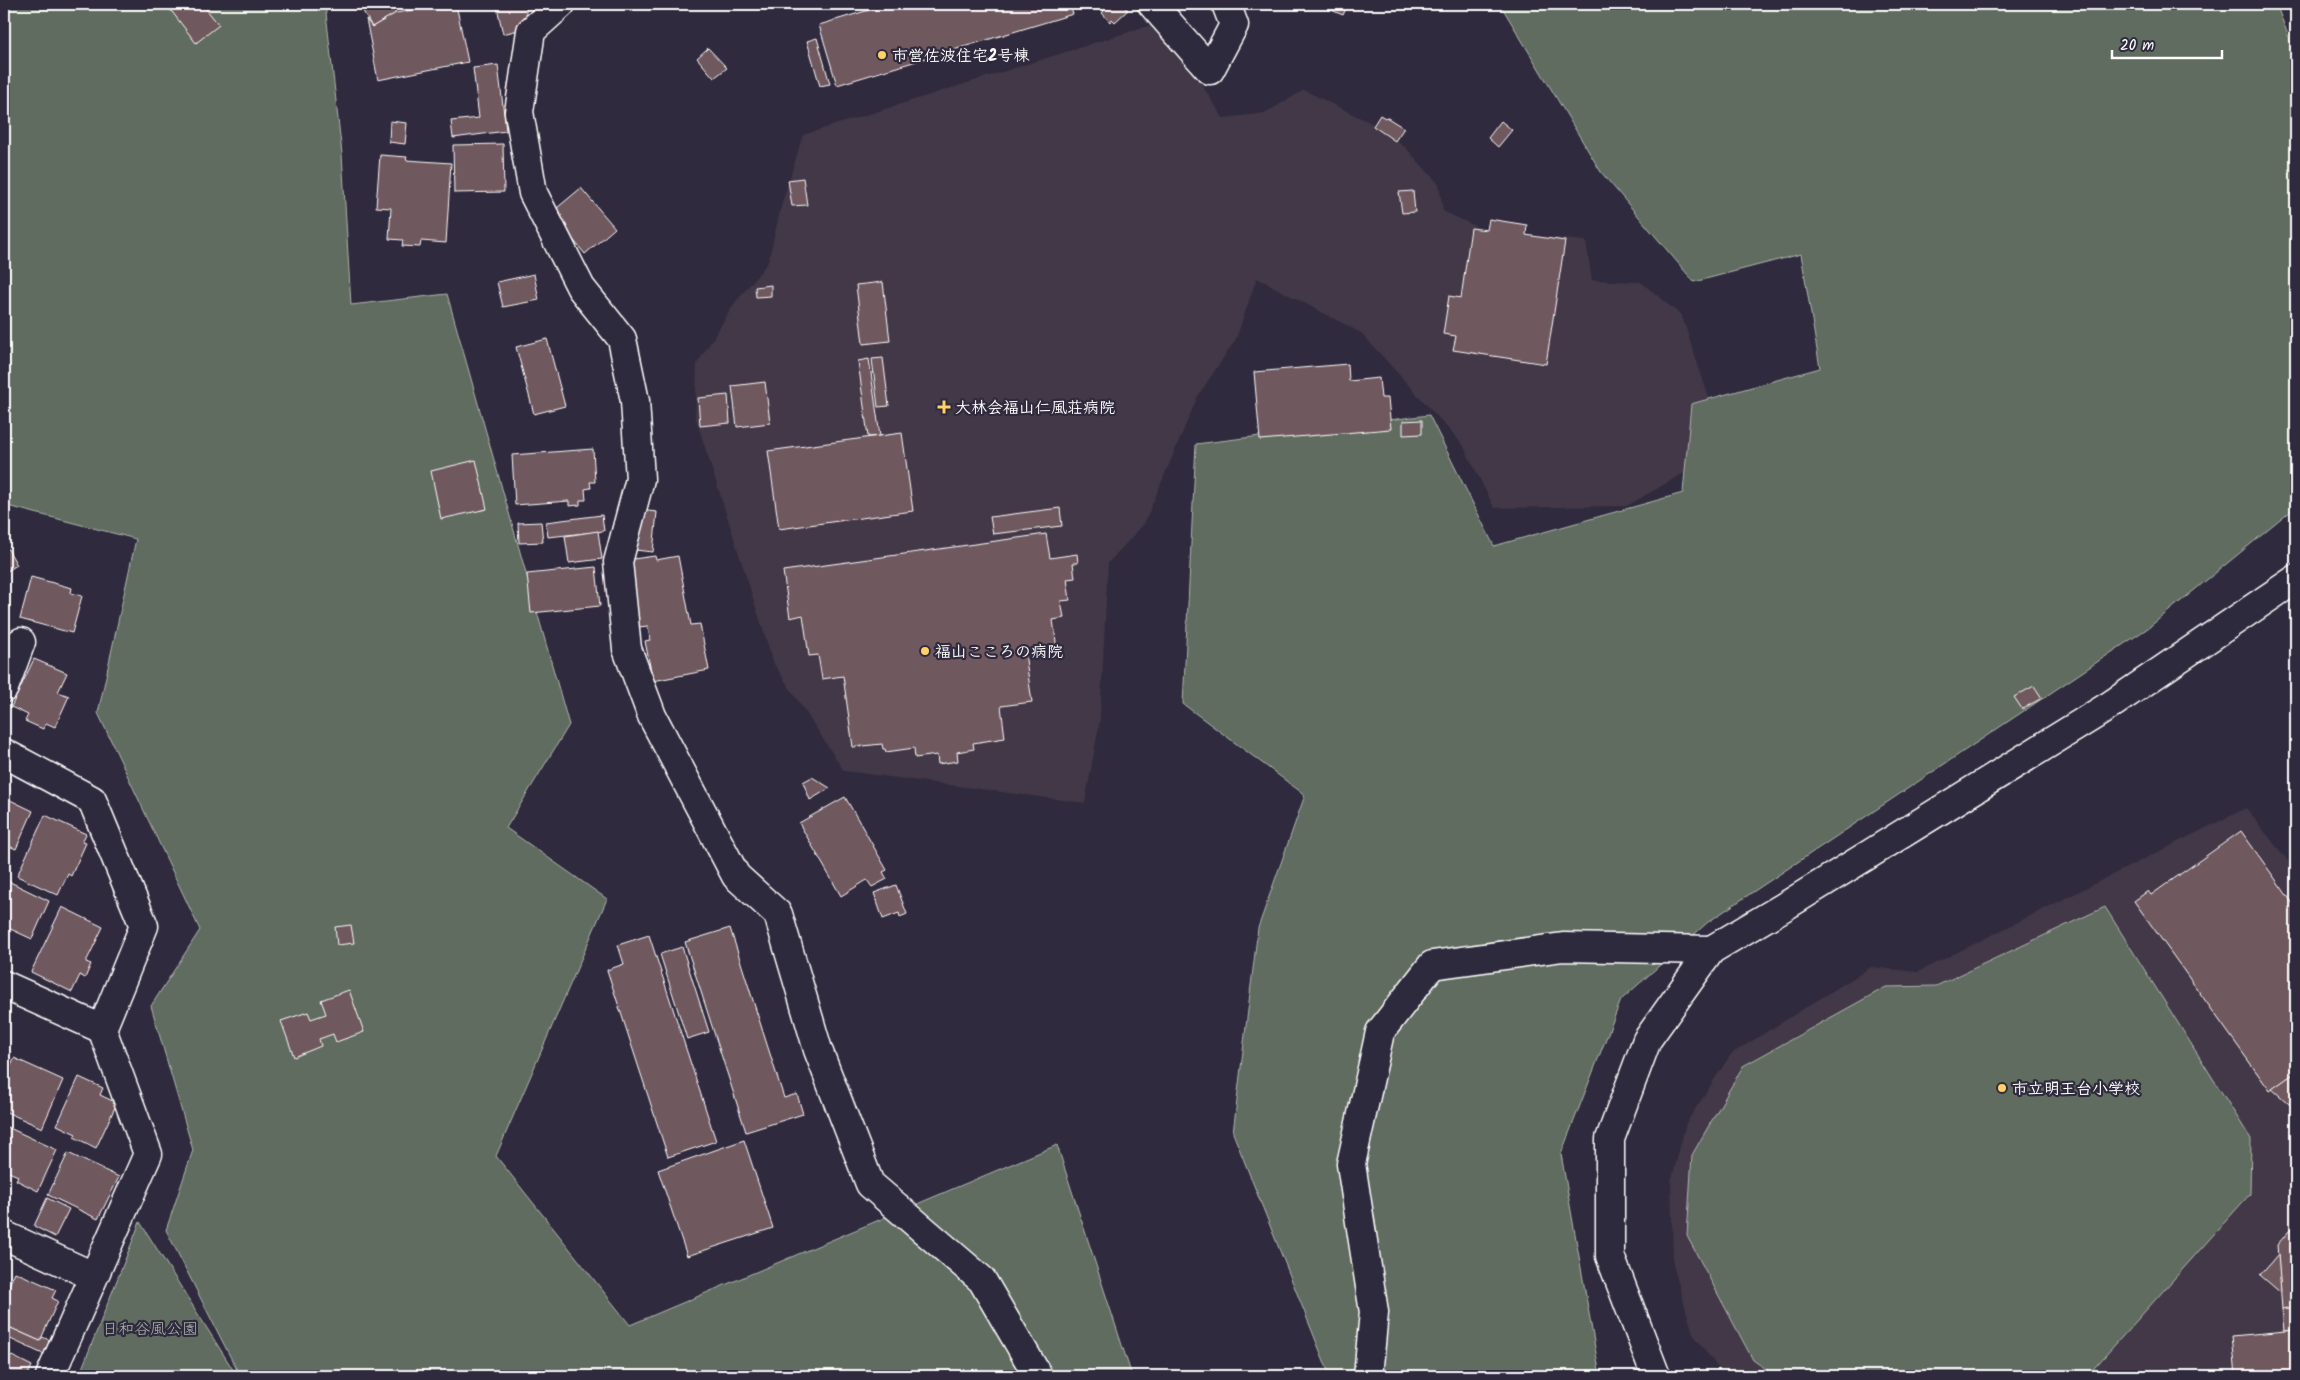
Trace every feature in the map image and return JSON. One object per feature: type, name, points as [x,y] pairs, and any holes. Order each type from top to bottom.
[{"type":"street","points":[[561,4],[531,31],[519,112],[534,193],[581,288],[622,339],[635,401],[640,479],[618,562],[627,648],[652,716],[736,876],[778,914],[818,1050],[870,1184],[982,1280],[1038,1376]]},
{"type":"street","points":[[1152,4],[1210,70],[1234,25],[1226,4]]},
{"type":"street","points":[[1656,1376],[1610,1256],[1610,1139],[1647,1040],[1711,950],[2109,706],[2296,578]]},
{"type":"street","points":[[4,688],[21,642]]},
{"type":"street","points":[[4,754],[92,800],[144,926],[102,1029],[148,1154],[50,1376]]},
{"type":"street","points":[[1368,1376],[1374,1312],[1351,1164],[1380,1032],[1432,966],[1563,947],[1711,950]]},
{"type":"street","points":[[4,985],[102,1029]]},
{"type":"street","points":[[4,1235],[93,1276]]},
{"type":"shaded area","name":"大林会福山仁風荘病院","points":[[1154,24],[1174,41],[1223,118],[1265,113],[1304,90],[1371,123],[1406,148],[1439,184],[1443,211],[1486,231],[1586,241],[1592,280],[1641,282],[1682,316],[1709,398],[1684,473],[1627,506],[1494,508],[1463,445],[1361,333],[1257,278],[1236,339],[1198,396],[1144,524],[1108,563],[1100,720],[1085,803],[844,771],[774,664],[695,416],[697,364],[734,304],[768,262],[782,203],[803,135]]},
{"type":"shaded area","name":"市立明王台小学校","points":[[2246,808],[2296,871],[2296,1376],[1724,1376],[1693,1334],[1673,1265],[1671,1182],[1686,1123],[1731,1054],[1871,967],[1918,972]]},
{"type":"green space","points":[[4,4],[325,4],[342,154],[351,305],[447,294],[569,725],[506,828],[607,899],[496,1156],[630,1325],[1057,1145],[1132,1376],[240,1376],[166,1230],[193,1150],[151,1006],[200,930],[98,713],[136,539],[4,505]]},
{"type":"green space","points":[[1500,4],[2276,4],[2296,55],[2296,507],[2148,628],[1708,922],[1621,1000],[1561,1154],[1600,1376],[1330,1376],[1233,1133],[1258,928],[1305,795],[1183,704],[1196,444],[1429,415],[1494,546],[1683,493],[1691,404],[1820,368],[1801,254],[1694,282],[1601,172]]},
{"type":"green space","name":"市立明王台小学校","points":[[2105,907],[2251,1139],[2250,1194],[2087,1376],[1776,1376],[1753,1360],[1687,1236],[1692,1155],[1743,1066],[1886,987],[1936,986]]},
{"type":"green space","name":"日和谷風公園","points":[[140,1222],[237,1376],[79,1376]]},
{"type":"building","points":[[166,4],[202,4],[219,25],[196,43]]},
{"type":"building","points":[[359,4],[391,4],[396,13],[372,27]]},
{"type":"building","points":[[445,4],[456,4],[468,62],[378,80],[366,19],[372,27],[396,13]]},
{"type":"building","points":[[511,4],[526,4],[526,28],[503,34],[497,7]]},
{"type":"building","name":"市営佐波住宅2号棟","points":[[889,4],[1069,4],[1073,14],[837,85],[819,25]]},
{"type":"building","points":[[1076,4],[1087,4],[1088,5],[1078,8]]},
{"type":"building","points":[[1102,4],[1121,4],[1128,10],[1115,22],[1112,19],[1110,22],[1102,13],[1104,11],[1099,6]]},
{"type":"building","points":[[1301,4],[1313,4],[1311,8]]},
{"type":"building","points":[[1317,4],[1348,4],[1343,15]]},
{"type":"building","points":[[817,38],[830,84],[820,86],[807,41]]},
{"type":"building","points":[[708,48],[727,68],[714,78],[697,58]]},
{"type":"building","points":[[498,65],[506,131],[453,138],[451,121],[479,118],[473,68]]},
{"type":"building","points":[[1380,115],[1404,128],[1395,141],[1373,126]]},
{"type":"building","points":[[390,121],[407,123],[405,144],[389,142]]},
{"type":"building","points":[[1501,121],[1512,130],[1498,147],[1488,138]]},
{"type":"building","points":[[503,144],[504,192],[454,193],[453,145]]},
{"type":"building","points":[[380,155],[407,157],[406,160],[451,163],[446,243],[421,241],[420,247],[402,246],[403,240],[389,239],[391,208],[376,207]]},
{"type":"building","points":[[803,178],[807,205],[792,206],[788,180]]},
{"type":"building","points":[[581,188],[615,228],[585,254],[551,213]]},
{"type":"building","points":[[1413,191],[1415,212],[1402,213],[1399,192]]},
{"type":"building","points":[[1489,219],[1527,225],[1526,235],[1565,241],[1546,364],[1453,350],[1456,336],[1443,334],[1449,296],[1461,298],[1471,228],[1487,230]]},
{"type":"building","points":[[534,274],[539,300],[503,307],[497,282]]},
{"type":"building","points":[[883,282],[890,341],[863,344],[856,285]]},
{"type":"building","points":[[771,285],[771,296],[756,297],[755,287]]},
{"type":"building","points":[[547,339],[565,406],[534,414],[516,347]]},
{"type":"building","points":[[883,358],[889,406],[878,407],[872,359]]},
{"type":"building","points":[[869,359],[880,436],[868,437],[858,361]]},
{"type":"building","points":[[1348,364],[1349,381],[1379,378],[1381,398],[1388,398],[1391,429],[1260,440],[1254,372]]},
{"type":"building","points":[[765,382],[770,423],[737,427],[732,386]]},
{"type":"building","points":[[728,395],[730,423],[700,426],[698,398]]},
{"type":"building","points":[[1422,420],[1422,434],[1403,435],[1403,421]]},
{"type":"building","points":[[902,433],[913,511],[779,529],[768,451]]},
{"type":"building","points":[[593,449],[595,482],[590,482],[591,488],[585,489],[586,500],[580,500],[580,505],[569,506],[569,501],[515,505],[512,455]]},
{"type":"building","points":[[476,460],[487,509],[441,519],[431,471]]},
{"type":"building","points":[[1060,508],[1062,526],[993,534],[990,517]]},
{"type":"building","points":[[631,509],[657,512],[653,552],[626,549]]},
{"type":"building","points":[[602,515],[604,531],[548,537],[546,522]]},
{"type":"building","points":[[541,522],[543,542],[519,543],[518,523]]},
{"type":"building","points":[[598,531],[602,559],[569,563],[565,536]]},
{"type":"building","name":"福山こころの病院","points":[[1046,534],[1050,558],[1077,554],[1078,563],[1073,563],[1075,578],[1067,579],[1070,600],[1061,601],[1064,618],[1053,620],[1057,649],[1025,653],[1032,702],[1001,706],[1005,738],[973,743],[974,749],[957,752],[958,761],[938,764],[937,755],[915,758],[914,748],[886,752],[882,744],[853,747],[843,676],[822,679],[818,655],[809,656],[803,615],[790,618],[783,571]]},
{"type":"building","points":[[4,542],[17,565],[4,573]]},
{"type":"building","points":[[655,556],[656,560],[678,556],[691,625],[700,624],[709,670],[653,681],[645,641],[650,640],[648,626],[639,627],[626,560]]},
{"type":"building","points":[[596,567],[600,606],[531,613],[527,574]]},
{"type":"building","points":[[31,577],[72,588],[71,593],[82,596],[72,633],[20,619]]},
{"type":"building","points":[[34,659],[67,673],[58,692],[69,696],[55,727],[46,723],[43,729],[25,721],[28,715],[11,707]]},
{"type":"building","points":[[2034,686],[2042,698],[2022,709],[2014,697]]},
{"type":"building","points":[[812,777],[830,788],[810,800],[803,782]]},
{"type":"building","points":[[4,785],[10,789],[6,798],[33,811],[16,849],[4,844]]},
{"type":"building","points":[[845,797],[887,870],[883,872],[887,879],[872,887],[867,880],[841,896],[799,823]]},
{"type":"building","points":[[45,815],[86,834],[82,842],[86,843],[71,876],[68,874],[58,895],[17,876]]},
{"type":"building","points":[[2241,831],[2296,908],[2296,1072],[2270,1091],[2134,901],[2148,891],[2151,895]]},
{"type":"building","points":[[4,879],[49,901],[32,939],[4,926]]},
{"type":"building","points":[[896,885],[907,914],[900,917],[899,913],[883,919],[874,893]]},
{"type":"building","points":[[62,907],[103,927],[86,962],[91,964],[85,978],[80,975],[72,992],[31,972]]},
{"type":"building","points":[[351,925],[354,943],[337,945],[335,927]]},
{"type":"building","points":[[730,928],[784,1098],[797,1094],[803,1114],[746,1132],[685,942]]},
{"type":"building","points":[[649,935],[716,1141],[668,1157],[607,970],[624,964],[618,945]]},
{"type":"building","points":[[682,947],[709,1032],[687,1039],[660,954]]},
{"type":"building","points":[[349,990],[364,1032],[336,1042],[333,1034],[319,1039],[321,1046],[294,1057],[281,1021],[308,1012],[311,1019],[326,1014],[321,1000]]},
{"type":"building","points":[[14,1058],[63,1080],[42,1128],[4,1111],[4,1081]]},
{"type":"building","points":[[2296,1072],[2296,1110],[2272,1089]]},
{"type":"building","points":[[79,1077],[103,1088],[100,1095],[117,1103],[96,1148],[74,1137],[76,1134],[57,1125]]},
{"type":"building","points":[[5,1126],[57,1150],[38,1191],[16,1180],[18,1176],[4,1170]]},
{"type":"building","points":[[744,1140],[773,1228],[687,1256],[658,1170]]},
{"type":"building","points":[[68,1153],[119,1177],[98,1219],[48,1195]]},
{"type":"building","points":[[47,1198],[69,1209],[55,1237],[34,1226]]},
{"type":"building","points":[[2296,1223],[2296,1307],[2282,1309],[2277,1245]]},
{"type":"building","points":[[2278,1254],[2281,1293],[2260,1275]]},
{"type":"building","points":[[15,1272],[56,1290],[52,1298],[58,1301],[40,1341],[4,1325],[4,1296]]},
{"type":"building","points":[[2296,1307],[2296,1330],[2284,1331],[2282,1309]]},
{"type":"building","points":[[4,1325],[40,1341],[42,1337],[52,1341],[45,1355],[4,1336]]},
{"type":"building","points":[[2296,1330],[2296,1376],[2236,1376],[2232,1336]]},
{"type":"building","points":[[4,1352],[32,1366],[27,1376],[4,1376]]},
{"type":"building","points":[[1008,1371],[1011,1376],[997,1376]]},
{"type":"place","name":"市営佐波住宅2号棟","points":[[882,55]]},
{"type":"place","name":"大林会福山仁風荘病院","points":[[944,407]]},
{"type":"place","name":"福山こころの病院","points":[[925,651]]},
{"type":"place","name":"市立明王台小学校","points":[[2002,1088]]}]
